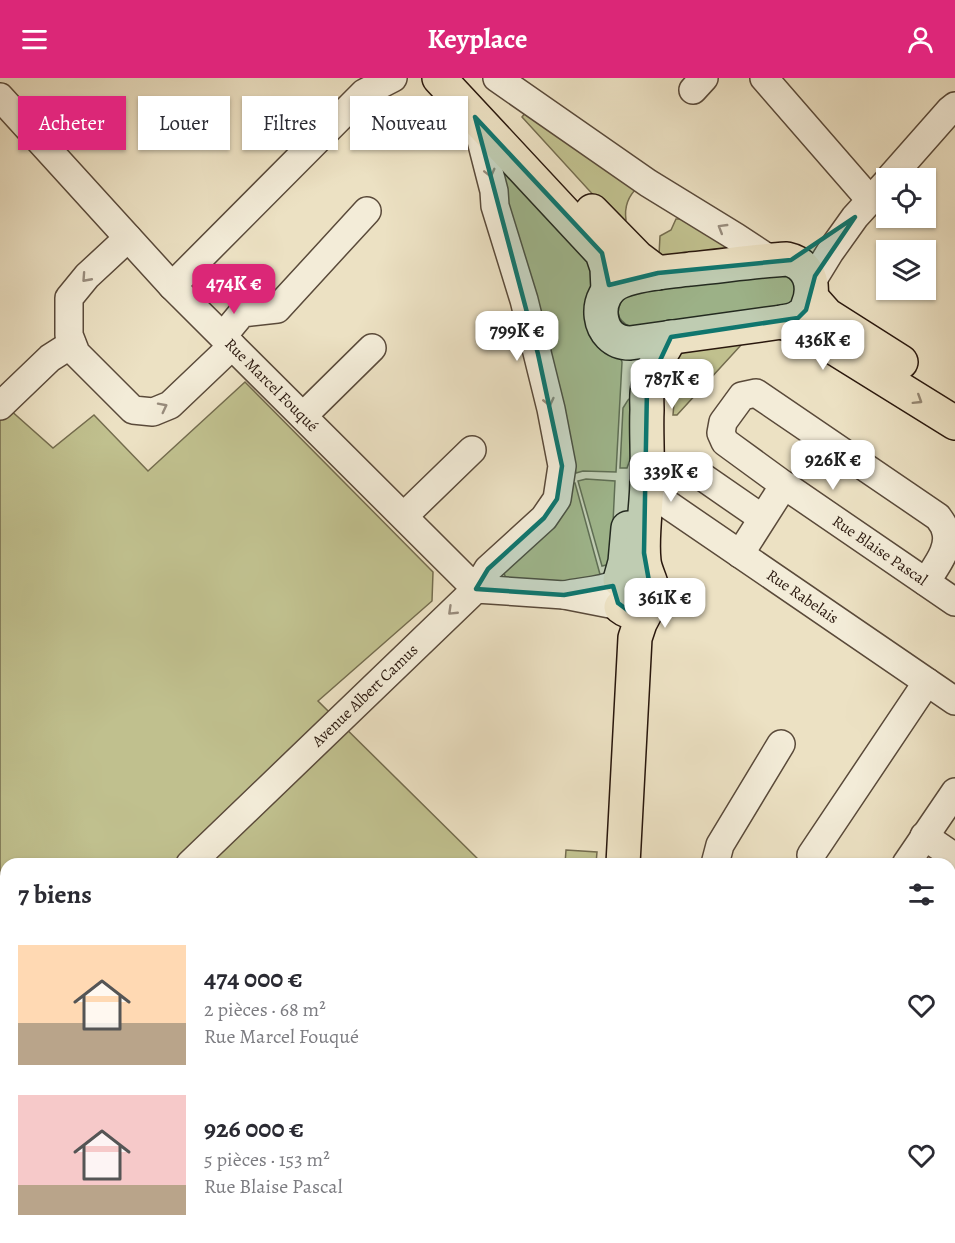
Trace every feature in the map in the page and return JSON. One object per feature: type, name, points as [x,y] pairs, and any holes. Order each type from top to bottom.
[{"type":"main road","points":[[439,78],[602,253],[607,268],[608,290]]},
{"type":"main road","points":[[468,78],[627,248],[658,273]]},
{"type":"main road","points":[[630,594],[644,562],[647,388],[639,365],[606,329],[601,317],[602,301],[608,290],[620,282],[658,273],[796,275]]},
{"type":"main road","points":[[620,342],[671,338],[798,318],[806,310],[796,275]]},
{"type":"main road","points":[[796,275],[827,315],[955,398]]},
{"type":"main road","points":[[782,322],[816,337],[955,423]]},
{"type":"main road","points":[[647,388],[656,364],[671,338]]},
{"type":"main road","points":[[623,858],[635,638],[640,622],[630,594],[626,556],[632,473],[646,430]]},
{"type":"street","points":[[172,286],[366,86],[393,78]]},
{"type":"street","points":[[497,78],[648,183],[796,275],[830,252],[871,200],[764,78]]},
{"type":"street","name":"Rue Marcel Fouqué","points":[[0,97],[172,286],[476,589]]},
{"type":"street","points":[[899,168],[955,106]]},
{"type":"street","name":"Avenue Albert Camus","points":[[196,858],[476,589],[488,569],[544,518],[557,499],[562,466],[551,409],[524,300],[495,206],[494,191],[475,117]]},
{"type":"street","points":[[128,238],[87,276],[69,298],[69,335],[76,353],[133,410],[153,412],[170,405],[227,341],[242,313],[277,309],[367,211]]},
{"type":"street","points":[[0,406],[50,358],[72,344]]},
{"type":"street","points":[[303,416],[372,348]]},
{"type":"street","name":"Rue Blaise Pascal","points":[[926,582],[945,550],[947,539],[945,528],[938,517],[756,393],[742,396],[723,422],[721,433],[725,442],[784,485],[955,602]]},
{"type":"street","points":[[404,516],[472,450]]},
{"type":"street","points":[[697,473],[762,518]]},
{"type":"street","points":[[740,554],[784,485]]},
{"type":"street","name":"Rue Rabelais","points":[[646,498],[667,504],[955,701]]},
{"type":"street","points":[[476,589],[564,595],[600,589],[630,594]]},
{"type":"street","points":[[811,855],[927,682]]},
{"type":"street","points":[[717,858],[720,845],[781,744]]},
{"type":"street","points":[[910,858],[955,792]]},
{"type":"street","points":[[924,836],[955,858]]},
{"type":"highlighted area","points":[[475,117],[602,253],[609,285],[658,273],[791,260],[855,217],[815,276],[806,310],[798,318],[671,337],[647,388],[644,553],[652,598],[644,609],[630,612],[618,603],[613,586],[564,595],[476,589],[488,569],[544,518],[557,499],[562,466],[538,354]]},
{"type":"green space","points":[[526,112],[638,187],[628,202],[626,220],[618,222],[522,117]]},
{"type":"green space","points":[[497,161],[588,256],[622,362],[616,472],[583,471],[576,473],[515,242]]},
{"type":"green space","points":[[676,219],[688,219],[737,248],[665,257],[659,255],[660,236],[671,230]]},
{"type":"green space","points":[[779,270],[797,283],[792,305],[632,328],[619,317],[620,303],[627,293]]},
{"type":"green space","points":[[742,344],[677,415],[673,415],[680,353]]},
{"type":"green space","points":[[245,382],[433,572],[432,601],[318,701],[477,858],[0,858],[0,417],[9,409],[53,448],[94,415],[148,471]]},
{"type":"green space","points":[[639,391],[635,446],[627,468],[620,468],[623,408],[628,400]]},
{"type":"green space","points":[[586,479],[615,481],[611,564],[602,566],[578,481]]},
{"type":"green space","points":[[571,483],[575,483],[601,578],[577,582],[506,578],[503,571]]},
{"type":"green space","points":[[566,850],[597,852],[596,858],[565,858]]}]
